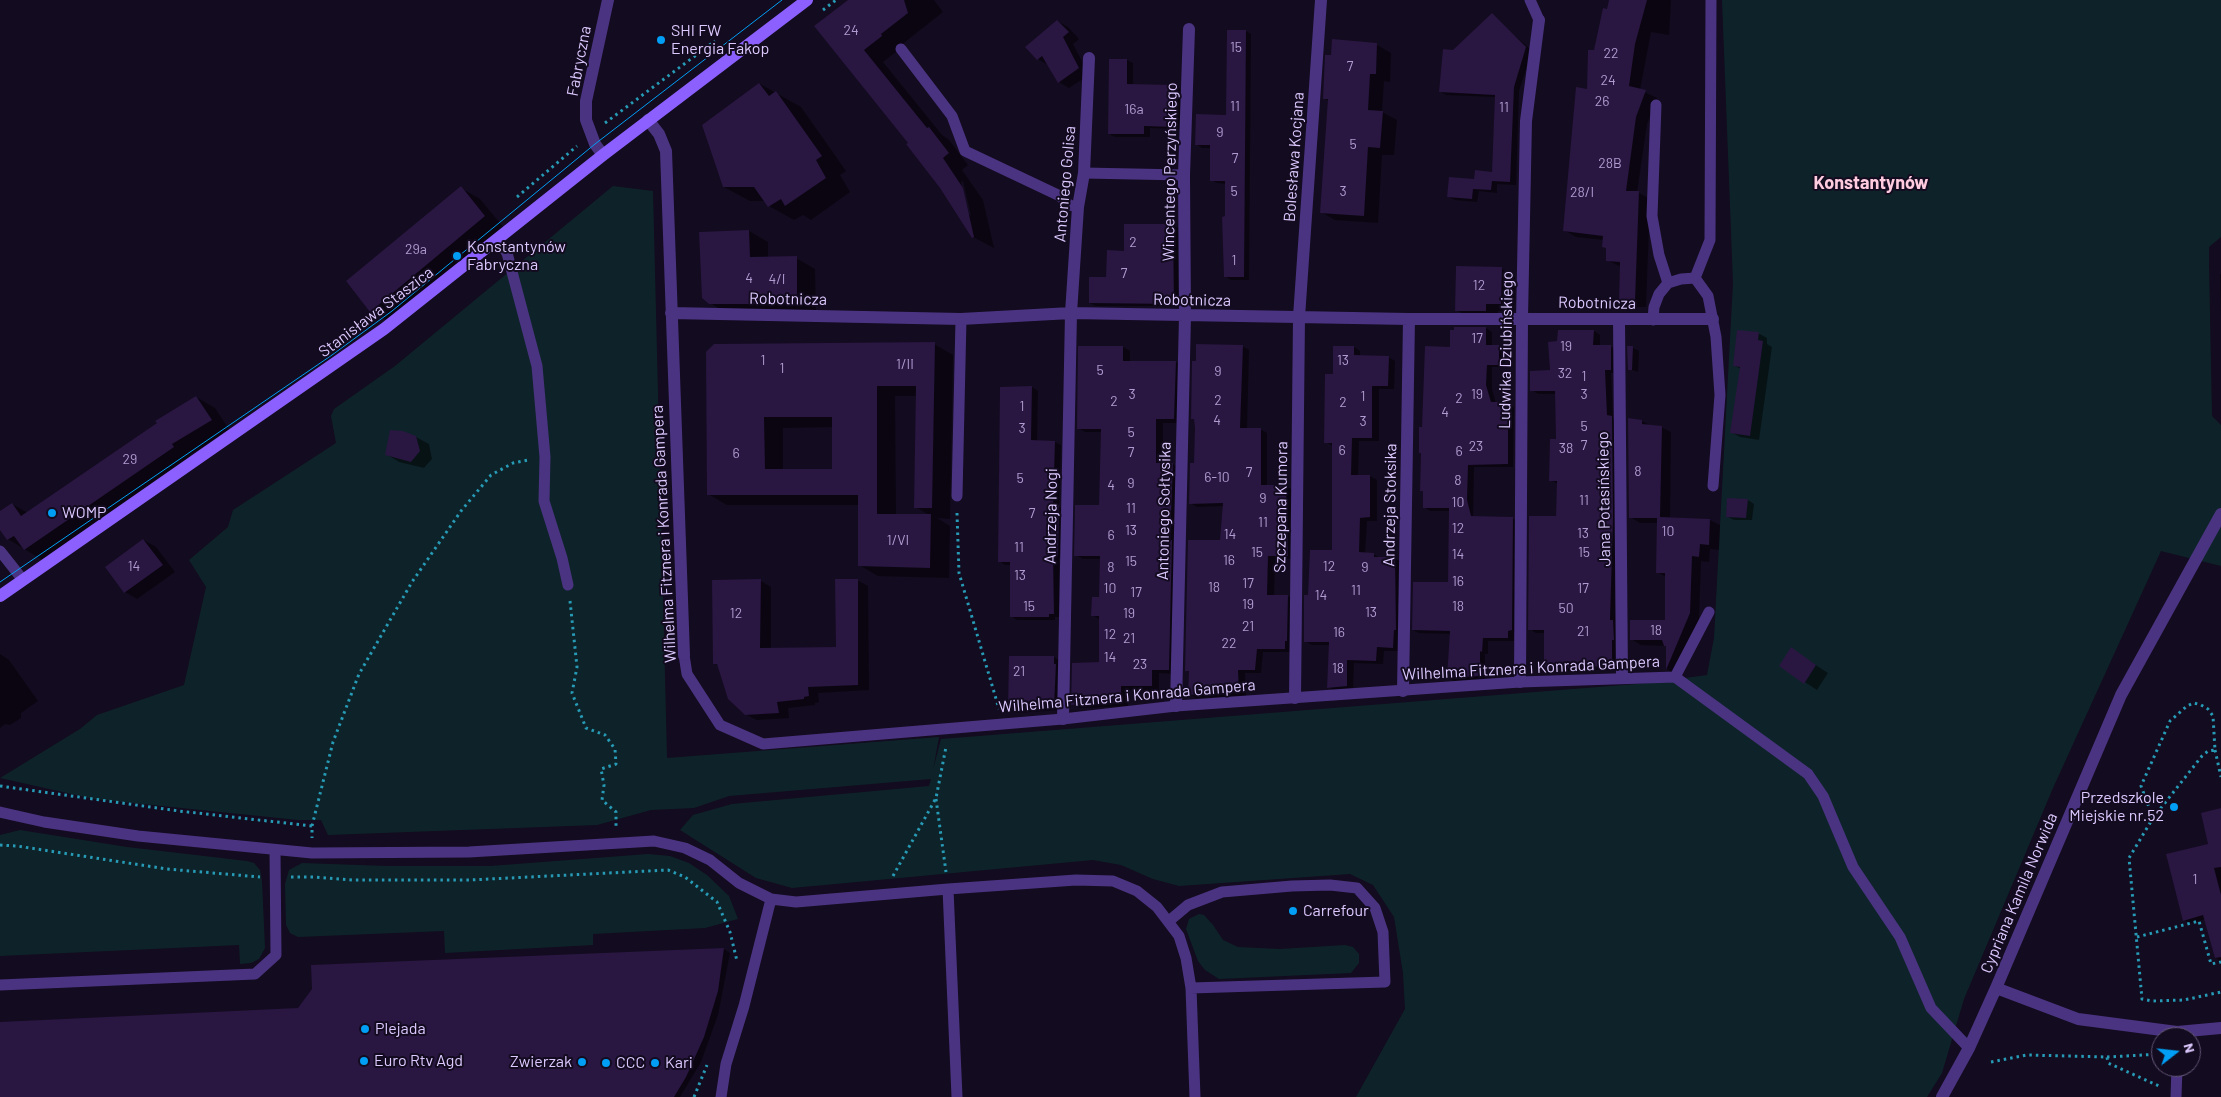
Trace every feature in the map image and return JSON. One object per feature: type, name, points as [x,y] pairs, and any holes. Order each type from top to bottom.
[{"type":"street","name":"Fabryczna","points":[[602,155],[591,135],[586,120],[586,101],[608,0]]},
{"type":"street","name":"Stanisława Staszica","points":[[0,596],[384,329],[602,155],[807,0]]},
{"type":"street","name":"Bolesława Kocjana","points":[[1299,317],[1321,0]]},
{"type":"street","name":"Ludwika Dziubińskiego","points":[[1520,682],[1522,318],[1526,121],[1539,20]]},
{"type":"street","name":"Wincentego Perzyńskiego","points":[[1185,316],[1184,175],[1189,28]]},
{"type":"street","name":"Antoniego Golisa","points":[[1071,314],[1078,207],[1084,173],[1089,58]]},
{"type":"street","name":"Wilhelma Fitznera i Konrada Gampera","points":[[648,120],[660,134],[666,151],[684,656]]},
{"type":"street","name":"Robotnicza","points":[[671,313],[960,319],[1071,314],[1408,319],[1713,319]]},
{"type":"street","name":"Andrzeja Nogi","points":[[1063,719],[1071,314]]},
{"type":"street","name":"Antoniego Sołtysika","points":[[1176,706],[1185,316]]},
{"type":"street","name":"Szczepana Kumora","points":[[1295,698],[1299,317]]},
{"type":"street","name":"Andrzeja Stoksika","points":[[1403,691],[1408,319]]},
{"type":"street","name":"Jana Potasińskiego","points":[[1619,319],[1622,678]]},
{"type":"street","name":"Cypriana Kamila Norwida","points":[[1942,1097],[1969,1048],[1996,988],[2121,695],[2221,514]]},
{"type":"street","points":[[1996,988],[2078,1019],[2151,1031]]},
{"type":"street","points":[[2201,1031],[2221,1028]]},
{"type":"lane","points":[[1530,0],[1539,20]]},
{"type":"lane","points":[[1695,278],[1710,240],[1712,0]]},
{"type":"lane","points":[[902,49],[952,116],[966,151],[1060,196],[1069,205],[1078,207]]},
{"type":"lane","points":[[1656,105],[1652,216],[1658,255],[1668,283]]},
{"type":"lane","points":[[1084,173],[1184,175]]},
{"type":"lane","points":[[497,240],[507,253],[537,366],[546,457],[544,501],[568,585]]},
{"type":"lane","points":[[1653,320],[1654,307],[1659,294],[1668,283],[1680,279],[1695,278]]},
{"type":"lane","points":[[1695,278],[1708,296],[1713,319],[1720,395],[1712,486]]},
{"type":"lane","points":[[957,496],[960,319]]},
{"type":"lane","points":[[0,551],[23,580]]},
{"type":"lane","points":[[1675,677],[1708,612]]},
{"type":"lane","name":"Wilhelma Fitznera i Konrada Gampera","points":[[684,656],[687,674],[720,725],[763,744],[1063,719],[1176,706],[1520,682],[1675,677],[1808,774],[1823,796],[1853,867],[1900,937],[1931,1008],[1969,1048]]},
{"type":"lane","points":[[0,812],[44,822],[138,836],[312,853],[469,852],[654,841],[685,848],[710,860],[739,883],[771,899],[796,902],[1076,880],[1112,881],[1137,891],[1157,907],[1179,936],[1186,958],[1191,988],[1195,1097]]},
{"type":"lane","points":[[0,985],[255,974],[276,955],[275,850]]},
{"type":"lane","points":[[1169,921],[1188,905],[1222,892],[1330,885],[1357,888],[1375,908],[1383,932],[1385,982],[1191,988]]},
{"type":"lane","points":[[948,889],[957,1097]]},
{"type":"lane","points":[[721,1097],[726,1064],[744,1006],[771,899]]},
{"type":"lane","points":[[2176,1077],[2176,1096]]},
{"type":"path","points":[[514,200],[591,135],[715,41]]},
{"type":"path","points":[[313,877],[312,826],[333,742],[359,674],[412,582],[461,511],[491,475],[512,463],[546,457]]},
{"type":"path","points":[[957,496],[959,573],[1004,724]]},
{"type":"path","points":[[568,585],[576,668],[572,693],[586,728],[605,735],[615,749],[616,764],[602,769],[604,785],[602,800],[616,812],[615,844]]},
{"type":"path","points":[[2153,818],[2141,786],[2164,732],[2178,711],[2194,704],[2208,709],[2213,716],[2215,750],[2221,777]]},
{"type":"path","points":[[884,894],[936,798],[950,728]]},
{"type":"path","points":[[2215,750],[2208,751],[2202,756],[2153,818],[2129,858],[2142,998],[2152,1001],[2184,1000],[2221,992]]},
{"type":"path","points":[[0,786],[179,812],[312,826]]},
{"type":"path","points":[[936,798],[948,889]]},
{"type":"path","points":[[0,845],[167,869],[274,878],[470,880],[668,870],[685,877],[717,902],[730,932],[737,964]]},
{"type":"path","points":[[2137,937],[2198,921],[2211,964],[2221,962]]},
{"type":"path","points":[[1991,1062],[2027,1056],[2107,1057],[2151,1055]]},
{"type":"path","points":[[2107,1057],[2108,1063],[2160,1086],[2168,1094],[2176,1096]]},
{"type":"path","points":[[694,1097],[709,1060]]},
{"type":"shaded area","points":[[1722,0],[2221,0],[2221,237],[2209,247],[2209,265],[2212,416],[2221,425],[2221,566],[2161,551],[2053,788],[1964,999],[1942,1073],[1927,1097],[1356,1097],[1405,1009],[1403,973],[1394,917],[1373,885],[1350,874],[1179,886],[1153,879],[1121,865],[1093,860],[792,888],[756,878],[680,830],[693,815],[732,804],[929,786],[931,779],[729,796],[694,808],[651,810],[597,825],[328,835],[321,820],[298,820],[94,799],[0,778],[80,729],[97,715],[184,685],[206,587],[189,560],[228,527],[233,510],[336,443],[331,416],[334,409],[395,366],[613,186],[653,191],[667,758],[939,737],[933,770],[941,739],[1649,683],[1707,675],[1714,638],[1733,283]]},
{"type":"shaded area","points":[[20,830],[127,847],[254,863],[260,870],[262,881],[265,948],[259,959],[251,963],[240,964],[239,945],[0,956],[0,835]]},
{"type":"shaded area","points":[[648,854],[670,856],[689,863],[707,875],[729,896],[738,919],[705,928],[593,934],[593,945],[445,953],[444,931],[298,937],[290,933],[286,925],[285,884],[289,870],[302,863],[387,866],[490,866]]},
{"type":"shaded area","points":[[1199,914],[1204,915],[1223,940],[1238,947],[1280,949],[1345,945],[1353,947],[1359,954],[1359,963],[1351,973],[1219,979],[1205,970],[1198,961],[1186,929],[1189,919]]},
{"type":"building","points":[[848,0],[904,0],[908,13],[864,50],[949,153],[943,158],[963,188],[974,237],[972,238],[940,188],[906,144],[908,143],[814,26]]},
{"type":"building","points":[[1609,0],[1647,0],[1635,44],[1629,86],[1646,90],[1636,117],[1626,191],[1639,191],[1635,301],[1619,301],[1620,262],[1606,261],[1606,248],[1602,247],[1603,236],[1563,231],[1576,87],[1587,89],[1588,50],[1594,50],[1603,8],[1607,9]]},
{"type":"building","points":[[1492,13],[1526,47],[1514,87],[1510,182],[1492,181],[1491,190],[1473,189],[1472,199],[1447,197],[1449,177],[1474,179],[1475,170],[1492,172],[1495,95],[1439,92],[1443,49],[1453,50]]},
{"type":"building","points":[[1057,20],[1069,32],[1063,37],[1079,68],[1058,83],[1042,56],[1037,60],[1025,47]]},
{"type":"building","points":[[1227,30],[1246,30],[1244,277],[1224,277],[1222,217],[1225,216],[1225,181],[1210,181],[1210,145],[1195,145],[1196,114],[1226,115]]},
{"type":"building","points":[[1332,39],[1377,43],[1376,74],[1370,74],[1368,110],[1383,111],[1380,148],[1368,147],[1364,216],[1320,213],[1328,99],[1323,99],[1325,55],[1331,55]]},
{"type":"building","points":[[1109,59],[1127,59],[1127,84],[1175,85],[1174,127],[1144,126],[1144,134],[1108,134]]},
{"type":"building","points":[[759,83],[769,96],[776,91],[822,156],[816,160],[826,178],[785,206],[781,199],[768,207],[754,187],[723,187],[702,125]]},
{"type":"building","points":[[461,186],[485,216],[370,312],[346,281]]},
{"type":"building","points":[[1124,224],[1173,224],[1174,304],[1089,303],[1089,277],[1106,277],[1107,250],[1124,251]]},
{"type":"building","points":[[749,230],[750,257],[797,256],[797,304],[709,304],[702,298],[699,232]]},
{"type":"building","points":[[1456,266],[1502,267],[1501,304],[1486,304],[1486,311],[1455,311]]},
{"type":"building","points":[[1454,327],[1486,327],[1486,345],[1499,345],[1499,365],[1487,365],[1486,385],[1491,402],[1508,402],[1508,464],[1468,465],[1467,500],[1471,516],[1513,517],[1512,630],[1508,631],[1508,638],[1483,638],[1482,652],[1480,651],[1480,676],[1447,678],[1450,631],[1412,630],[1413,582],[1448,582],[1449,508],[1423,508],[1423,491],[1420,491],[1421,453],[1419,453],[1419,427],[1422,427],[1425,346],[1450,347],[1450,330],[1454,330]]},
{"type":"building","points":[[1558,330],[1594,330],[1593,345],[1611,345],[1611,370],[1605,370],[1607,415],[1612,416],[1613,518],[1610,620],[1613,620],[1614,640],[1612,640],[1612,666],[1544,669],[1544,630],[1528,630],[1529,516],[1556,516],[1557,481],[1549,481],[1550,439],[1556,439],[1555,391],[1530,391],[1530,371],[1550,370],[1548,342],[1557,341]]},
{"type":"building","points":[[1737,330],[1759,332],[1758,340],[1763,341],[1750,436],[1730,433],[1740,367],[1733,366]]},
{"type":"building","points":[[935,342],[932,508],[914,508],[916,386],[877,386],[877,514],[931,514],[930,568],[858,566],[858,495],[707,495],[706,352],[714,344]],"holes":[[[764,417],[832,417],[832,469],[765,469]]]},
{"type":"building","points":[[1196,344],[1243,345],[1240,428],[1261,428],[1261,485],[1286,485],[1288,556],[1268,556],[1267,595],[1288,595],[1287,641],[1285,641],[1285,649],[1257,649],[1255,670],[1238,670],[1239,692],[1188,695],[1189,671],[1185,671],[1188,540],[1220,540],[1223,503],[1189,504],[1190,463],[1194,463],[1195,428],[1194,419],[1191,419],[1192,361],[1196,361]]},
{"type":"building","points":[[1078,346],[1123,346],[1123,361],[1176,361],[1174,419],[1156,419],[1156,463],[1173,463],[1170,540],[1172,540],[1169,670],[1152,670],[1152,686],[1121,686],[1121,703],[1071,705],[1072,663],[1099,662],[1099,616],[1091,616],[1092,597],[1099,597],[1100,556],[1074,556],[1075,505],[1099,505],[1101,429],[1077,429]]},
{"type":"building","points":[[1333,346],[1354,346],[1354,355],[1389,356],[1388,386],[1372,386],[1372,438],[1352,438],[1351,475],[1370,475],[1370,517],[1360,518],[1359,552],[1374,553],[1374,557],[1395,557],[1396,630],[1394,630],[1393,648],[1377,647],[1376,661],[1347,660],[1347,686],[1327,688],[1329,642],[1304,642],[1304,595],[1308,595],[1310,550],[1332,550],[1332,443],[1324,443],[1325,374],[1333,374]]},
{"type":"building","points":[[1627,346],[1633,346],[1632,370],[1628,370]]},
{"type":"building","points":[[1032,386],[1031,440],[1055,441],[1053,505],[1059,505],[1058,556],[1053,555],[1054,614],[1049,614],[1049,617],[1010,617],[1010,562],[998,562],[1000,387]]},
{"type":"building","points":[[196,396],[212,420],[172,444],[174,447],[24,550],[14,536],[7,540],[0,530],[0,511],[12,503],[21,516],[157,423],[155,421]]},
{"type":"building","points":[[1628,418],[1642,420],[1642,424],[1662,426],[1660,517],[1710,519],[1709,545],[1700,544],[1699,557],[1692,556],[1690,613],[1666,670],[1666,646],[1664,646],[1662,640],[1630,640],[1630,620],[1665,620],[1665,573],[1656,573],[1657,518],[1629,518]]},
{"type":"building","points":[[390,430],[403,431],[416,436],[420,451],[411,462],[385,455]]},
{"type":"building","points":[[1727,498],[1748,499],[1746,518],[1726,517]]},
{"type":"building","points":[[143,539],[163,565],[124,593],[105,567]]},
{"type":"building","points":[[761,579],[760,648],[836,647],[835,579],[858,579],[858,685],[808,687],[809,696],[804,697],[804,699],[777,702],[779,713],[745,715],[728,699],[717,664],[713,664],[712,580]]},
{"type":"building","points":[[1791,647],[1816,665],[1804,684],[1779,666]]},
{"type":"building","points":[[1009,656],[1054,656],[1054,664],[1056,664],[1054,707],[1008,710]]},
{"type":"building","points":[[2221,808],[2221,867],[2214,868],[2221,895],[2221,957],[2215,958],[2203,915],[2183,921],[2166,854],[2208,844],[2201,813]]},
{"type":"building","name":"Plejada","points":[[724,948],[718,991],[704,1037],[686,1077],[674,1097],[0,1097],[0,1022],[298,1008],[312,989],[311,965]]},
{"type":"tram line","points":[[0,582],[332,355],[392,311],[595,144],[782,0]]},
{"type":"place","name":"SHI FW Energia Fakop","points":[[661,40]]},
{"type":"place","name":"Konstantynów Fabryczna","points":[[457,256]]},
{"type":"place","name":"WOMP","points":[[52,513]]},
{"type":"place","name":"Przedszkole Miejskie nr.52","points":[[2174,807]]},
{"type":"place","name":"Carrefour","points":[[1293,911]]},
{"type":"place","name":"Plejada","points":[[365,1029]]},
{"type":"place","name":"Euro Rtv Agd","points":[[364,1061]]},
{"type":"place","name":"Zwierzak","points":[[582,1062]]},
{"type":"place","name":"CCC","points":[[606,1063]]},
{"type":"place","name":"Kari","points":[[655,1063]]},
{"type":"district","name":"Konstantynów","points":[[1871,183]]}]
